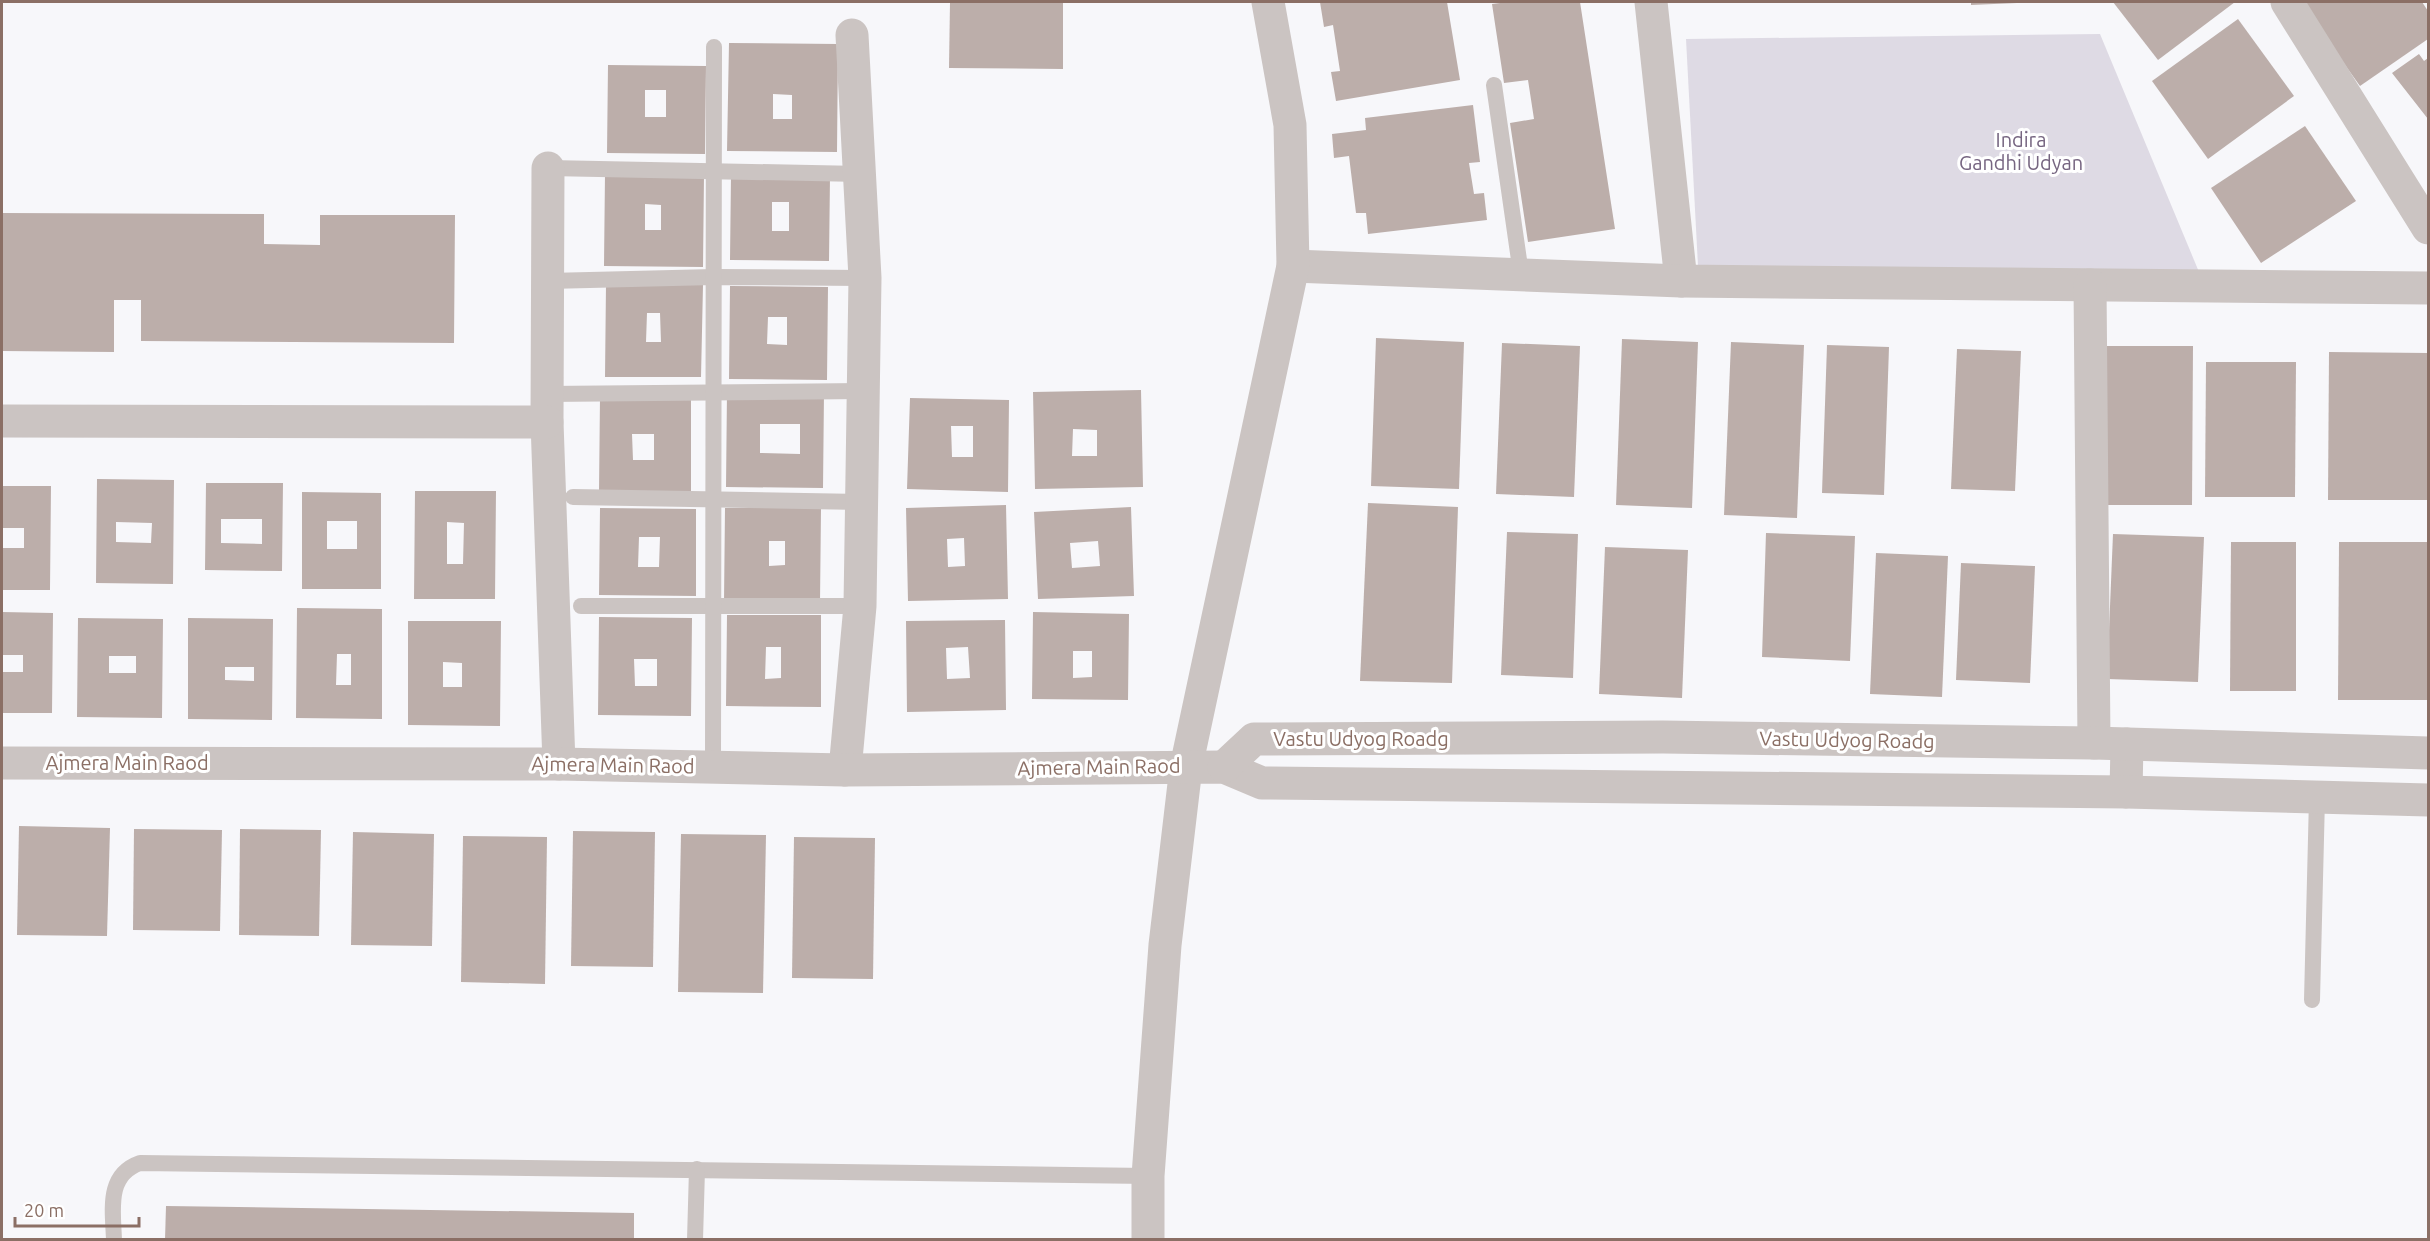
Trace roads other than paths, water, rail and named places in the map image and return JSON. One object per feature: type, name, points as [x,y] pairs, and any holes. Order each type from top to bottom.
[{"type":"street","points":[[1148,1239],[1148,1176],[1165,945],[1186,767],[1293,266],[1290,124],[1268,2]]},
{"type":"street","points":[[1651,2],[1680,280]]},
{"type":"street","points":[[2287,2],[2428,228]]},
{"type":"street","points":[[845,770],[860,606],[865,278],[852,35]]},
{"type":"street","points":[[548,168],[547,408],[559,764]]},
{"type":"street","points":[[1293,266],[1680,280],[2428,288]]},
{"type":"street","points":[[2090,285],[2094,743]]},
{"type":"street","points":[[2,421],[547,408]]},
{"type":"street","name":"Vastu Udyog Roadg","points":[[1224,767],[1254,740],[1663,737],[2094,743],[2428,753]]},
{"type":"street","points":[[2126,792],[2127,744]]},
{"type":"street","name":"Ajmera Main Raod","points":[[2,763],[559,764],[845,770],[1224,767]]},
{"type":"street","points":[[1224,767],[1262,783],[2126,792],[2428,800]]},
{"type":"lane","points":[[713,767],[714,48]]},
{"type":"lane","points":[[1494,86],[1521,274]]},
{"type":"lane","points":[[548,168],[861,174]]},
{"type":"lane","points":[[548,281],[714,276],[865,278]]},
{"type":"lane","points":[[547,408],[713,391],[862,391]]},
{"type":"lane","points":[[573,497],[862,502]]},
{"type":"lane","points":[[581,606],[860,606]]},
{"type":"lane","points":[[2312,1000],[2317,798]]},
{"type":"lane","points":[[114,1239],[112,1197],[115,1183],[131,1166],[140,1163],[1148,1176]]},
{"type":"lane","points":[[695,1239],[697,1169]]},
{"type":"park label","name":"Indira Gandhi Udyan","points":[[2021,152]]}]
